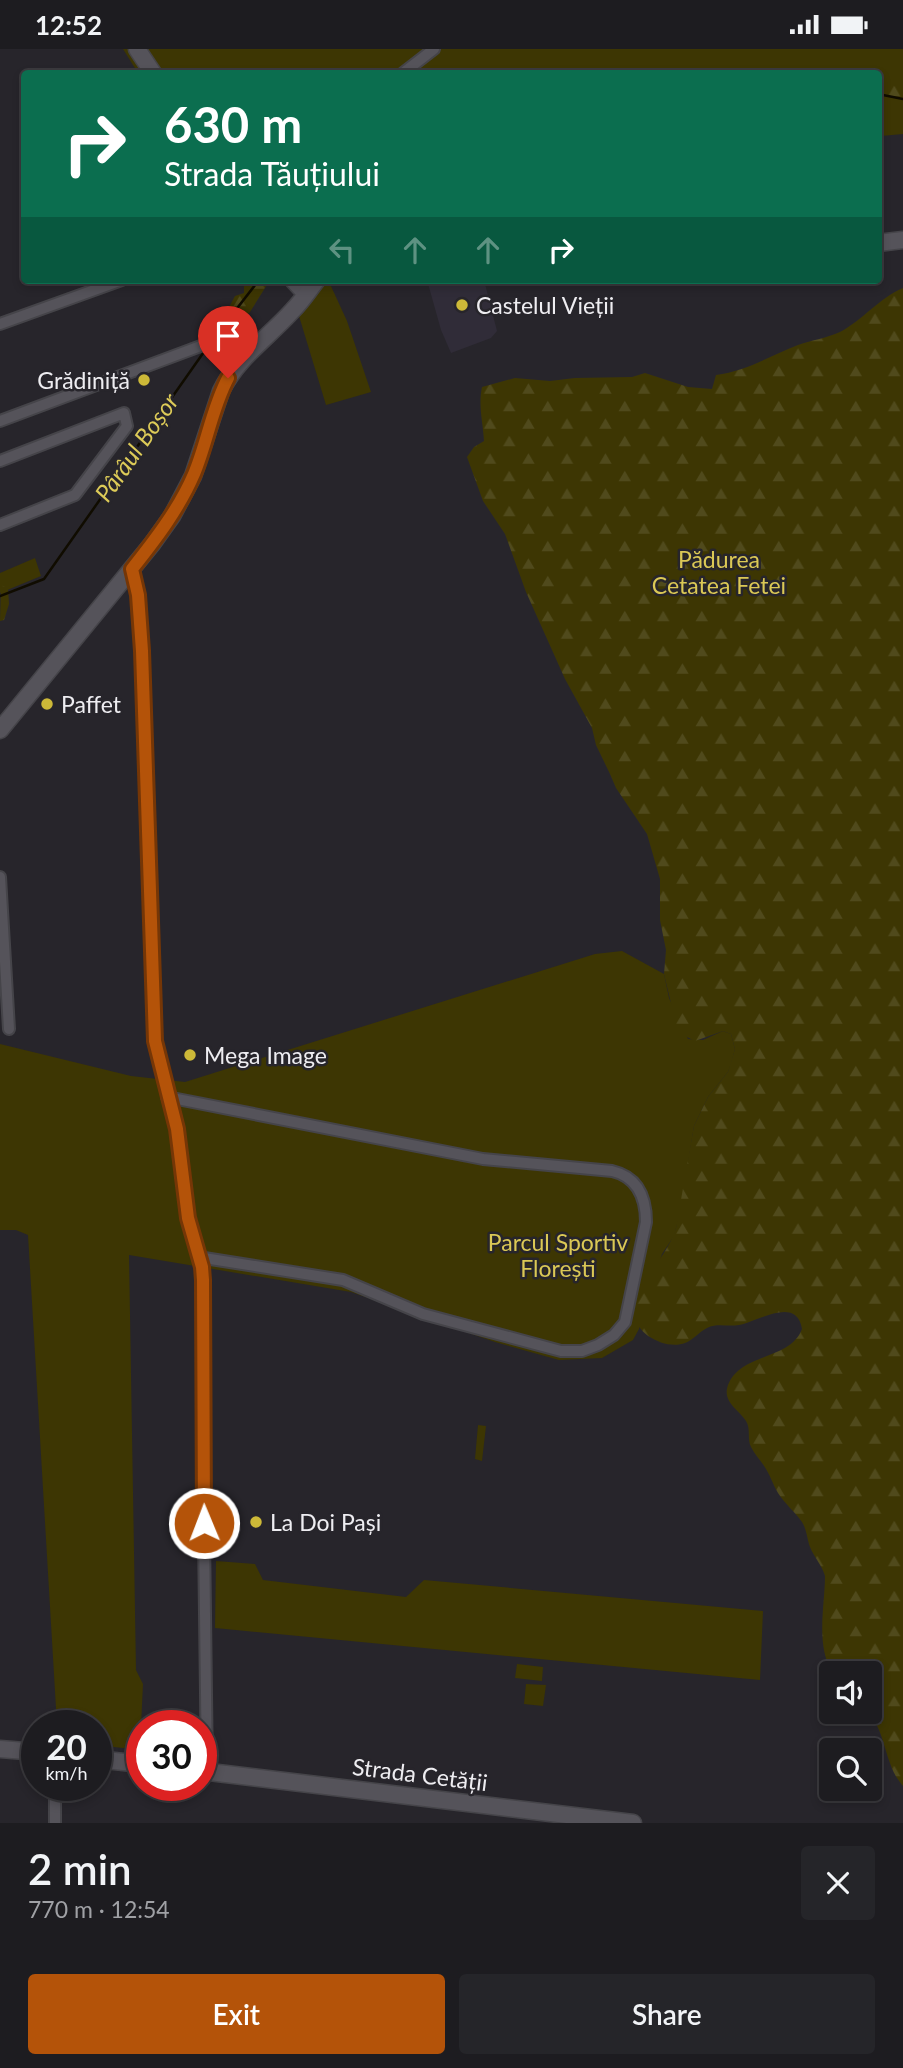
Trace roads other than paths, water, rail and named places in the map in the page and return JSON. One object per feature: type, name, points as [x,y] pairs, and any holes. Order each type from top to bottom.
[{"type":"main road","points":[[137,49],[151,70]]},
{"type":"main road","points":[[882,243],[903,240]]},
{"type":"main road","points":[[0,730],[152,544],[184,495],[228,378],[299,290]]},
{"type":"main road","points":[[0,1749],[21,1751]]},
{"type":"main road","name":"Strada Cetății","points":[[217,1773],[633,1823]]},
{"type":"street","points":[[407,70],[435,49]]},
{"type":"street","points":[[0,324],[111,284]]},
{"type":"street","points":[[0,421],[222,338]]},
{"type":"street","points":[[0,461],[124,413],[127,426],[75,495],[0,524]]},
{"type":"street","points":[[132,569],[138,595],[141,640],[155,1041],[177,1129],[188,1218],[203,1280],[204,1710]]},
{"type":"street","points":[[0,877],[9,1029]]},
{"type":"street","points":[[167,1097],[483,1159],[621,1173],[636,1184],[646,1206],[646,1222],[625,1322],[614,1335],[598,1345],[570,1352],[532,1345],[423,1314],[343,1280],[198,1257]]},
{"type":"street","points":[[55,1801],[55,1823]]},
{"type":"waterway","name":"Pârâul Boșor","points":[[882,95],[903,99]]},
{"type":"waterway","name":"Pârâul Boșor","points":[[214,338],[256,284]]},
{"type":"waterway","name":"Pârâul Boșor","points":[[0,596],[44,579],[206,349]]},
{"type":"place","name":"Castelul Vieții","points":[[462,305]]},
{"type":"place","name":"Grădiniță","points":[[144,380]]},
{"type":"place","name":"Paffet","points":[[47,704]]},
{"type":"place","name":"Mega Image","points":[[190,1055]]},
{"type":"place","name":"La Doi Pași","points":[[256,1522]]},
{"type":"park label","name":"Pădurea Cetatea Fetei","points":[[719,572]]},
{"type":"park label","name":"Parcul Sportiv Florești","points":[[558,1255]]}]
